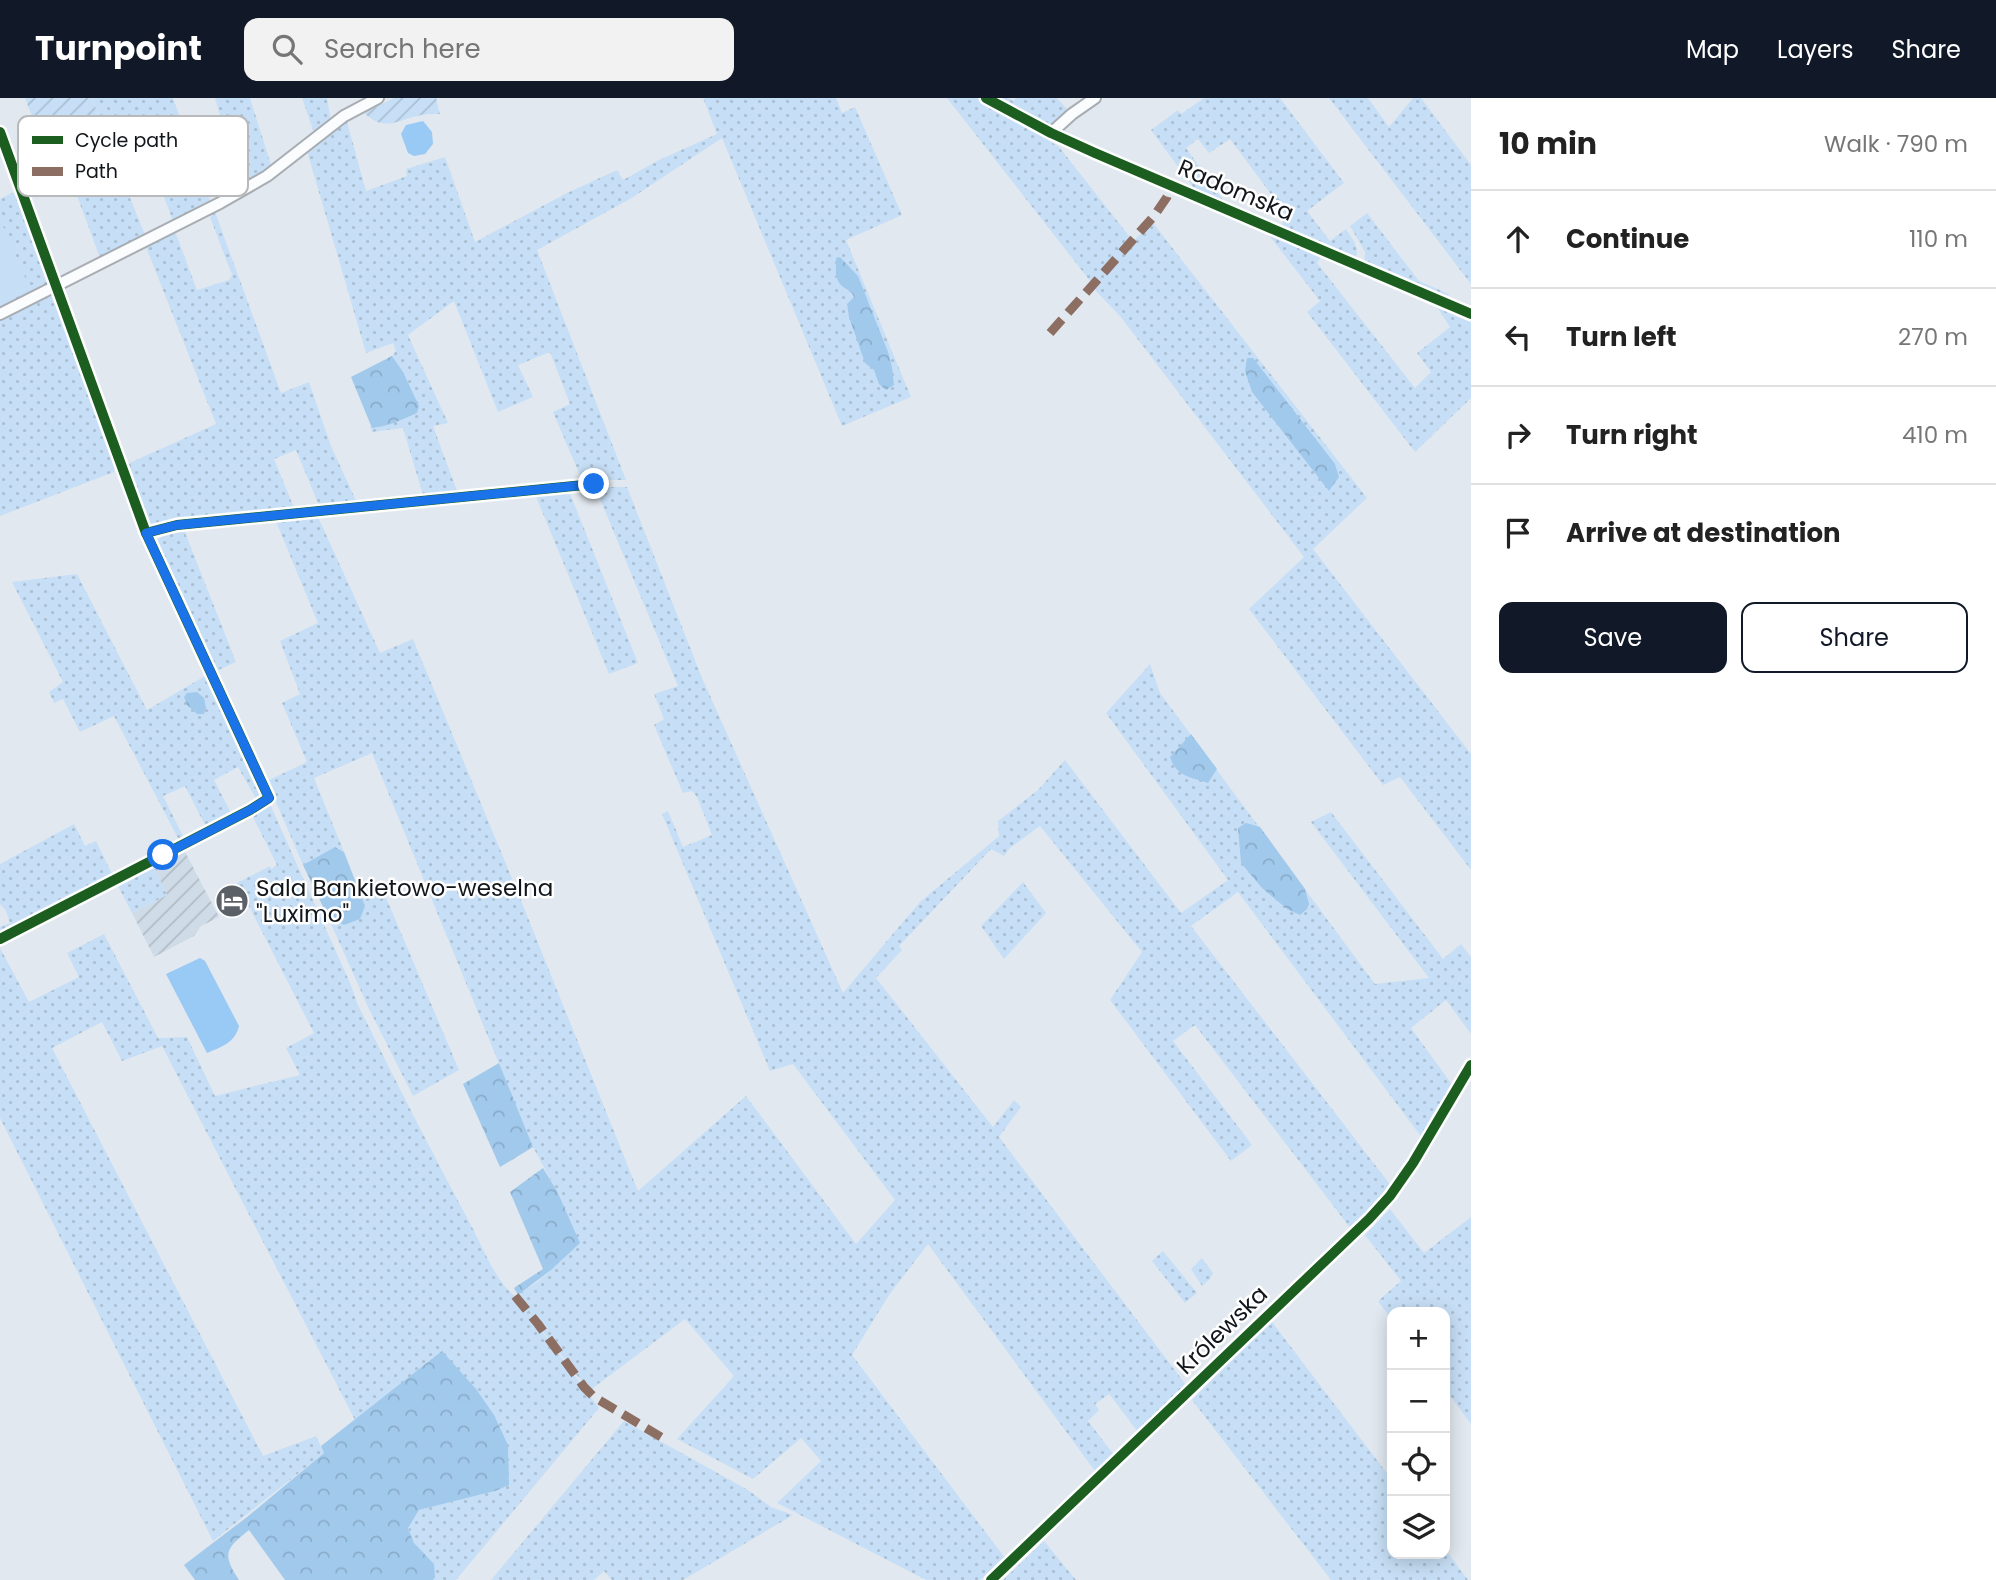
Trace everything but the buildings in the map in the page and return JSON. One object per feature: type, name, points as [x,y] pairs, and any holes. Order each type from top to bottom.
[{"type":"street","points":[[248,187],[267,176],[344,116],[377,98]]},
{"type":"street","name":"Radomska","points":[[986,98],[1051,133],[1471,314]]},
{"type":"street","points":[[1051,133],[1095,98]]},
{"type":"street","points":[[0,132],[18,182]]},
{"type":"street","points":[[0,939],[269,798],[146,533],[23,196]]},
{"type":"street","points":[[0,314],[232,196]]},
{"type":"street","points":[[146,533],[177,525],[594,484]]},
{"type":"street","name":"Królewska","points":[[991,1580],[1369,1219],[1408,1171],[1471,1065]]},
{"type":"shaded area","points":[[25,98],[92,98],[98,115],[95,116],[32,116]]},
{"type":"shaded area","points":[[92,98],[173,98],[180,116],[99,116]]},
{"type":"shaded area","points":[[215,98],[250,98],[271,165],[248,183],[248,116],[220,116]]},
{"type":"shaded area","points":[[302,98],[327,98],[331,121],[314,133]]},
{"type":"shaded area","points":[[394,98],[436,98],[440,114],[422,115],[384,124],[364,113]]},
{"type":"shaded area","points":[[703,98],[836,98],[842,113],[855,107],[902,215],[846,240],[911,397],[842,426],[722,138],[630,199],[537,250],[626,480],[582,480],[553,412],[570,404],[550,352],[518,365],[533,397],[498,412],[454,301],[408,335],[448,423],[433,426],[457,491],[423,495],[403,428],[372,432],[370,426],[378,428],[407,380],[392,356],[396,351],[393,343],[366,353],[307,151],[347,122],[366,191],[407,176],[406,169],[445,157],[475,242],[565,194],[617,170],[623,180],[659,160],[717,134]]},
{"type":"shaded area","points":[[947,98],[977,98],[1030,127],[1059,147],[1133,241],[1153,223],[1367,498],[1313,549],[1471,754],[1471,870],[1400,777],[1383,785],[1249,609],[1304,557],[1120,316],[1093,288]]},
{"type":"shaded area","points":[[994,98],[1008,98],[1013,101],[1016,98],[1057,98],[1067,113],[1048,125],[1003,100]]},
{"type":"shaded area","points":[[1204,98],[1280,98],[1344,183],[1307,211],[1330,241],[1346,229],[1356,247],[1355,259],[1282,225],[1285,213],[1230,139],[1209,153],[1198,139],[1186,148],[1225,203],[1193,187],[1151,130],[1178,110],[1181,114]]},
{"type":"shaded area","points":[[1329,98],[1368,98],[1389,127],[1413,98],[1421,98],[1471,165],[1471,284]]},
{"type":"shaded area","points":[[423,121],[432,132],[433,144],[425,154],[414,156],[408,153],[401,134],[406,125]]},
{"type":"shaded area","points":[[18,190],[48,285],[0,311],[0,199]]},
{"type":"shaded area","points":[[77,196],[129,196],[145,235],[100,258]]},
{"type":"shaded area","points":[[164,196],[209,196],[211,202],[173,221]]},
{"type":"shaded area","points":[[215,212],[281,393],[309,382],[331,446],[357,503],[320,508],[296,450],[274,459],[295,510],[155,527],[145,521],[125,465],[216,424],[146,247],[174,231],[197,290],[229,280],[232,275],[210,217]]},
{"type":"shaded area","points":[[1367,213],[1419,281],[1449,294],[1447,299],[1364,263],[1365,252],[1350,226]]},
{"type":"shaded area","points":[[0,219],[31,291],[0,304]]},
{"type":"shaded area","points":[[1268,234],[1322,255],[1317,263],[1415,388],[1431,372],[1417,353],[1450,327],[1435,304],[1471,320],[1471,398],[1415,452],[1307,312],[1320,301]]},
{"type":"shaded area","points":[[50,293],[55,296],[116,462],[114,472],[0,516],[0,320]]},
{"type":"shaded area","points":[[595,487],[627,487],[702,678],[843,993],[920,902],[999,836],[998,821],[1038,790],[1065,760],[1181,913],[1228,880],[1106,713],[1150,664],[1160,693],[1375,984],[1429,978],[1311,822],[1331,812],[1443,959],[1461,944],[1471,957],[1471,1034],[1446,1000],[1411,1028],[1453,1086],[1423,1139],[1238,892],[1191,926],[1392,1187],[1351,1229],[1195,1025],[1173,1041],[1252,1145],[1231,1161],[1110,1000],[1142,952],[1040,826],[1010,848],[1004,856],[991,849],[899,946],[902,950],[876,978],[993,1127],[1014,1100],[1021,1107],[999,1137],[1186,1385],[1138,1432],[1107,1391],[1109,1394],[1095,1404],[1099,1410],[1088,1421],[1114,1455],[1095,1471],[928,1244],[889,1295],[852,1355],[1005,1558],[980,1580],[926,1580],[777,1503],[821,1461],[801,1438],[753,1479],[677,1439],[734,1376],[685,1319],[589,1391],[520,1302],[599,1408],[456,1580],[433,1580],[432,1564],[414,1542],[408,1527],[419,1510],[495,1491],[355,1420],[162,1046],[122,1061],[102,1022],[52,1048],[263,1456],[316,1436],[324,1453],[213,1541],[0,1118],[0,948],[29,1002],[79,977],[67,953],[104,934],[158,1038],[187,1037],[215,1096],[300,1075],[286,1048],[314,1033],[237,883],[277,865],[251,813],[269,802],[358,1005],[497,1275],[515,1296],[551,1270],[556,1190],[533,1147],[372,753],[314,778],[344,852],[335,848],[303,865],[267,781],[307,762],[282,703],[300,694],[280,641],[318,623],[275,519],[318,517],[380,653],[413,639],[638,1191],[746,1096],[856,1244],[895,1200],[793,1064],[770,1071],[662,814],[668,811],[683,847],[712,835],[697,797],[692,791],[683,793],[654,725],[664,719],[654,694],[678,686]]},
{"type":"shaded area","points":[[569,491],[638,663],[609,674],[535,494]]},
{"type":"shaded area","points":[[184,530],[236,662],[214,672],[156,541]]},
{"type":"shaded area","points":[[77,574],[147,710],[205,676],[262,792],[258,802],[238,767],[214,780],[232,815],[207,829],[185,786],[163,796],[185,840],[180,842],[114,716],[80,732],[63,699],[54,703],[49,692],[63,682],[12,582]]},
{"type":"shaded area","points":[[74,824],[85,846],[96,841],[113,876],[0,934],[0,927],[10,923],[0,904],[0,864]]},
{"type":"shaded area","points":[[183,848],[219,917],[201,926],[194,936],[154,957],[132,913],[167,895],[152,863]]},
{"type":"shaded area","points":[[152,863],[167,895],[132,913],[116,882]]},
{"type":"shaded area","points":[[1023,882],[1046,913],[1004,959],[981,926]]},
{"type":"shaded area","points":[[382,888],[459,1070],[413,1096],[368,1007],[328,917],[344,925],[365,906],[361,897]]},
{"type":"shaded area","points":[[200,958],[205,961],[239,1026],[231,1040],[207,1053],[166,974]]},
{"type":"shaded area","points":[[1390,1209],[1424,1253],[1471,1217],[1471,1424],[1450,1396],[1450,1307],[1387,1307],[1387,1313],[1378,1301],[1401,1281],[1365,1235]]},
{"type":"shaded area","points":[[1163,1251],[1197,1293],[1185,1303],[1152,1261]]},
{"type":"shaded area","points":[[1202,1258],[1213,1273],[1202,1286],[1191,1269]]},
{"type":"shaded area","points":[[1272,1322],[1387,1473],[1387,1559],[1450,1559],[1450,1556],[1468,1580],[1331,1580],[1192,1400]]},
{"type":"shaded area","points":[[624,1421],[748,1490],[771,1507],[793,1515],[683,1580],[612,1580],[604,1571],[594,1580],[491,1580]]},
{"type":"shaded area","points":[[1044,1541],[1076,1580],[1003,1580]]},
{"type":"green space","points":[[840,257],[858,276],[888,352],[894,385],[886,390],[879,384],[874,370],[865,363],[849,317],[847,304],[854,297],[838,280],[836,258]]},
{"type":"green space","points":[[392,356],[419,406],[417,413],[372,428],[351,377]]},
{"type":"green space","points":[[1247,358],[1253,358],[1335,464],[1339,477],[1329,491],[1252,392],[1245,371]]},
{"type":"green space","points":[[197,692],[204,698],[204,714],[197,714],[187,705],[184,697],[187,693]]},
{"type":"green space","points":[[1191,734],[1217,769],[1208,783],[1180,772],[1170,757]]},
{"type":"green space","points":[[1246,823],[1260,827],[1305,889],[1309,904],[1300,915],[1287,909],[1262,888],[1241,863],[1238,828]]},
{"type":"green space","points":[[335,847],[344,852],[365,906],[360,919],[344,925],[328,917],[303,865]]},
{"type":"green space","points":[[499,1063],[533,1147],[500,1167],[463,1084]]},
{"type":"green space","points":[[543,1168],[557,1191],[580,1243],[518,1295],[514,1288],[543,1269],[510,1192]]},
{"type":"green space","points":[[442,1351],[476,1389],[494,1415],[508,1445],[509,1485],[419,1510],[408,1528],[414,1543],[434,1564],[433,1580],[285,1580],[249,1530],[235,1542],[229,1552],[230,1564],[239,1580],[195,1580],[184,1565],[324,1453],[321,1446]]},
{"type":"marked path","points":[[1050,333],[1154,216],[1167,197],[1170,185]]},
{"type":"marked path","points":[[515,1296],[594,1397],[661,1437]]},
{"type":"cycle path","points":[[986,98],[1095,153],[1471,314]]},
{"type":"cycle path","points":[[0,132],[18,181]]},
{"type":"cycle path","points":[[0,939],[269,798],[146,533],[23,196]]},
{"type":"cycle path","points":[[146,533],[177,525],[594,484]]},
{"type":"cycle path","points":[[991,1580],[1369,1219],[1390,1196],[1413,1163],[1471,1065]]},
{"type":"place","name":"Sala Bankietowo-weselna \"Luximo\"","points":[[232,901]]},
{"type":"route","points":[[163,855],[269,798],[146,533],[177,525],[594,484]]}]
